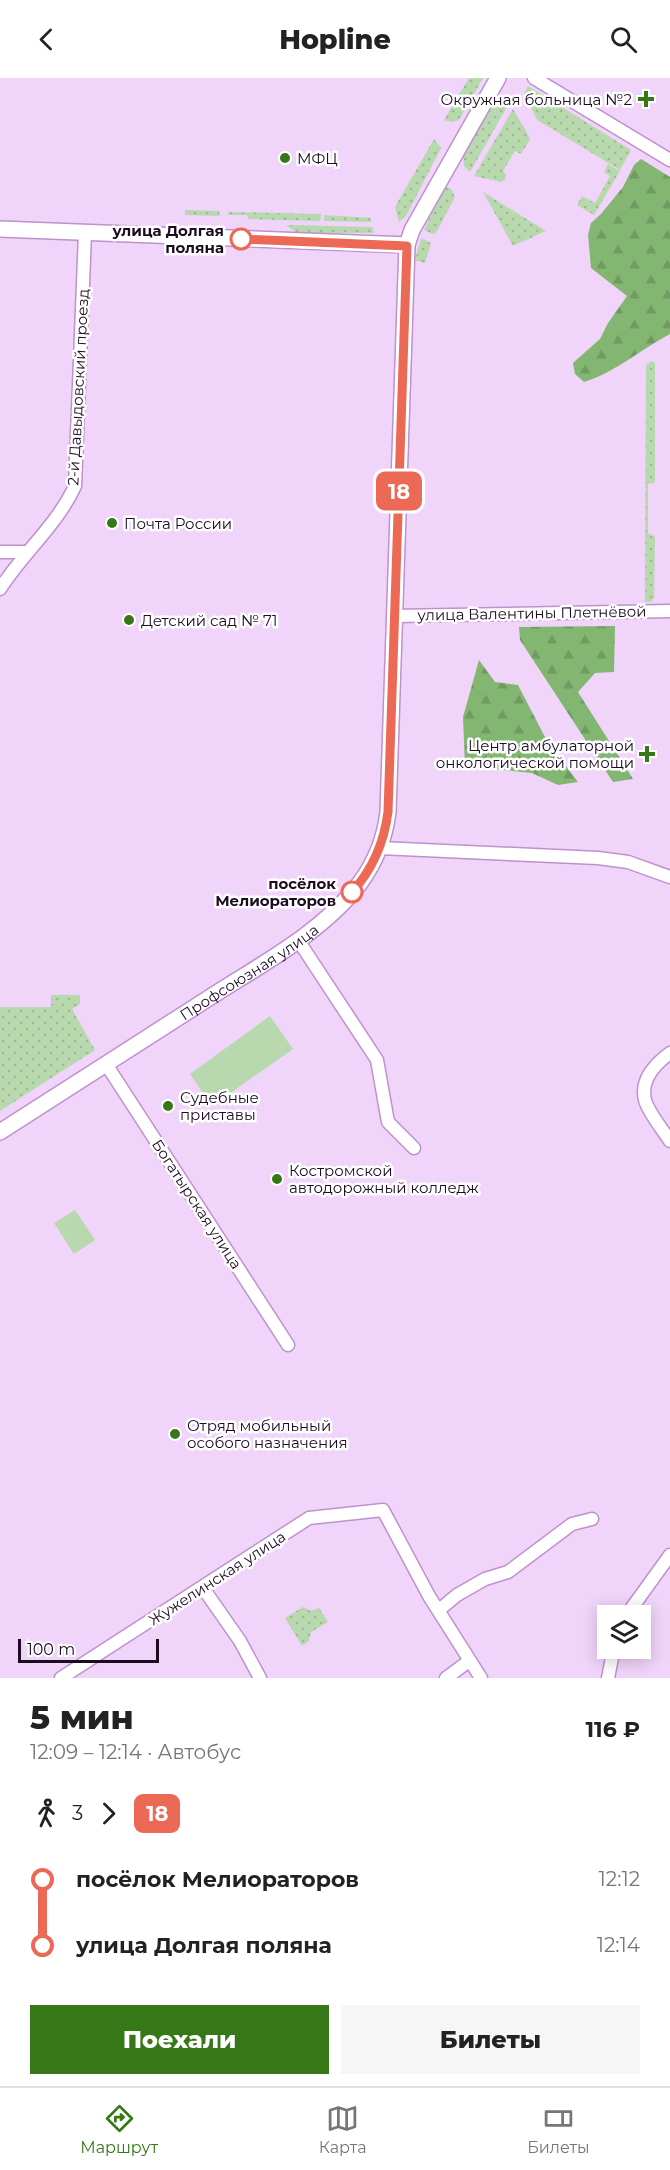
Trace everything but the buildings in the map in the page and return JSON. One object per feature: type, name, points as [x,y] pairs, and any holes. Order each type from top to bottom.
[{"type":"main road","name":"Профсоюзная улица","points":[[0,1132],[326,920],[359,884],[380,848],[386,831],[388,812],[407,246],[412,230],[498,78]]},
{"type":"main road","points":[[0,229],[407,246]]},
{"type":"street","points":[[534,78],[670,160]]},
{"type":"street","name":"2-й Давыдовский проезд","points":[[0,589],[27,552],[61,512],[75,486],[85,233]]},
{"type":"street","points":[[0,552],[27,552]]},
{"type":"street","name":"улица Валентины Плетнёвой","points":[[395,616],[670,611]]},
{"type":"street","points":[[380,848],[598,858],[628,862],[670,877]]},
{"type":"street","points":[[298,940],[377,1060],[388,1122],[414,1148]]},
{"type":"street","points":[[670,1053],[657,1062],[645,1081],[645,1101],[670,1141]]},
{"type":"street","name":"Богатырская улица","points":[[106,1064],[288,1345]]},
{"type":"street","name":"Жужелинская улица","points":[[61,1678],[309,1518],[383,1510],[409,1561],[439,1610]]},
{"type":"street","points":[[481,1678],[439,1610],[457,1595],[484,1580],[508,1572],[572,1524],[592,1519]]},
{"type":"street","points":[[634,1605],[670,1555]]},
{"type":"street","points":[[203,1588],[240,1641],[260,1678]]},
{"type":"street","points":[[608,1678],[612,1659]]},
{"type":"street","points":[[446,1678],[469,1661]]},
{"type":"green space","points":[[469,78],[483,78],[459,120],[452,122],[444,120]]},
{"type":"green space","points":[[528,86],[631,150],[620,170],[537,120],[524,93]]},
{"type":"green space","points":[[502,105],[507,107],[470,172],[464,166],[463,155],[490,109]]},
{"type":"green space","points":[[513,109],[530,138],[529,141],[521,154],[515,151],[503,171],[506,174],[505,180],[501,182],[474,176]]},
{"type":"green space","points":[[434,139],[441,148],[406,216],[399,222],[395,207]]},
{"type":"green space","points":[[641,159],[670,177],[670,334],[618,366],[584,382],[575,374],[573,363],[600,339],[627,296],[591,268],[588,235],[591,223],[623,187],[634,165]]},
{"type":"green space","points":[[608,164],[620,171],[594,215],[577,205],[582,196],[595,203],[610,176],[604,172]]},
{"type":"green space","points":[[446,187],[451,189],[455,197],[436,233],[432,234],[424,230]]},
{"type":"green space","points":[[483,192],[546,231],[513,246]]},
{"type":"green space","points":[[185,210],[219,211],[220,216],[185,215]]},
{"type":"green space","points":[[228,212],[321,214],[320,221],[249,219],[247,215],[228,215]]},
{"type":"green space","points":[[324,215],[371,218],[371,222],[324,221]]},
{"type":"green space","points":[[286,225],[371,227],[374,233],[297,233]]},
{"type":"green space","points":[[421,238],[431,243],[425,263],[415,260]]},
{"type":"green space","points":[[652,361],[655,363],[655,480],[654,483],[648,484],[648,533],[655,537],[654,598],[651,602],[645,602],[646,365]]},
{"type":"green space","points":[[615,626],[614,672],[595,673],[578,692],[633,779],[613,782],[520,640],[519,627]]},
{"type":"green space","points":[[479,660],[495,682],[518,685],[547,741],[578,782],[558,785],[532,773],[465,766],[463,717]]},
{"type":"green space","points":[[51,995],[80,995],[80,1004],[72,1009],[95,1050],[0,1111],[0,1007],[51,1007]]},
{"type":"green space","points":[[270,1016],[293,1049],[212,1106],[190,1074]]},
{"type":"green space","points":[[75,1210],[95,1240],[74,1254],[54,1223]]},
{"type":"green space","points":[[303,1607],[311,1611],[319,1608],[328,1622],[311,1632],[309,1641],[302,1646],[285,1618]]},
{"type":"bus line","name":"18","points":[[241,239],[407,246],[388,812],[386,831],[380,848],[371,867],[352,892]]},
{"type":"place","name":"Окружная больница №2","points":[[646,99]]},
{"type":"place","name":"МФЦ","points":[[285,158]]},
{"type":"place","name":"улица Долгая поляна","points":[[241,239]]},
{"type":"place","name":"Почта России","points":[[112,523]]},
{"type":"place","name":"Детский сад № 71","points":[[129,620]]},
{"type":"place","name":"Центр амбулаторной онкологической помощи","points":[[647,754]]},
{"type":"place","name":"посёлок Мелиораторов","points":[[352,892]]},
{"type":"place","name":"Судебные приставы","points":[[168,1106]]},
{"type":"place","name":"Костромской автодорожный колледж","points":[[277,1179]]},
{"type":"place","name":"Отряд мобильный особого назначения","points":[[175,1434]]}]
